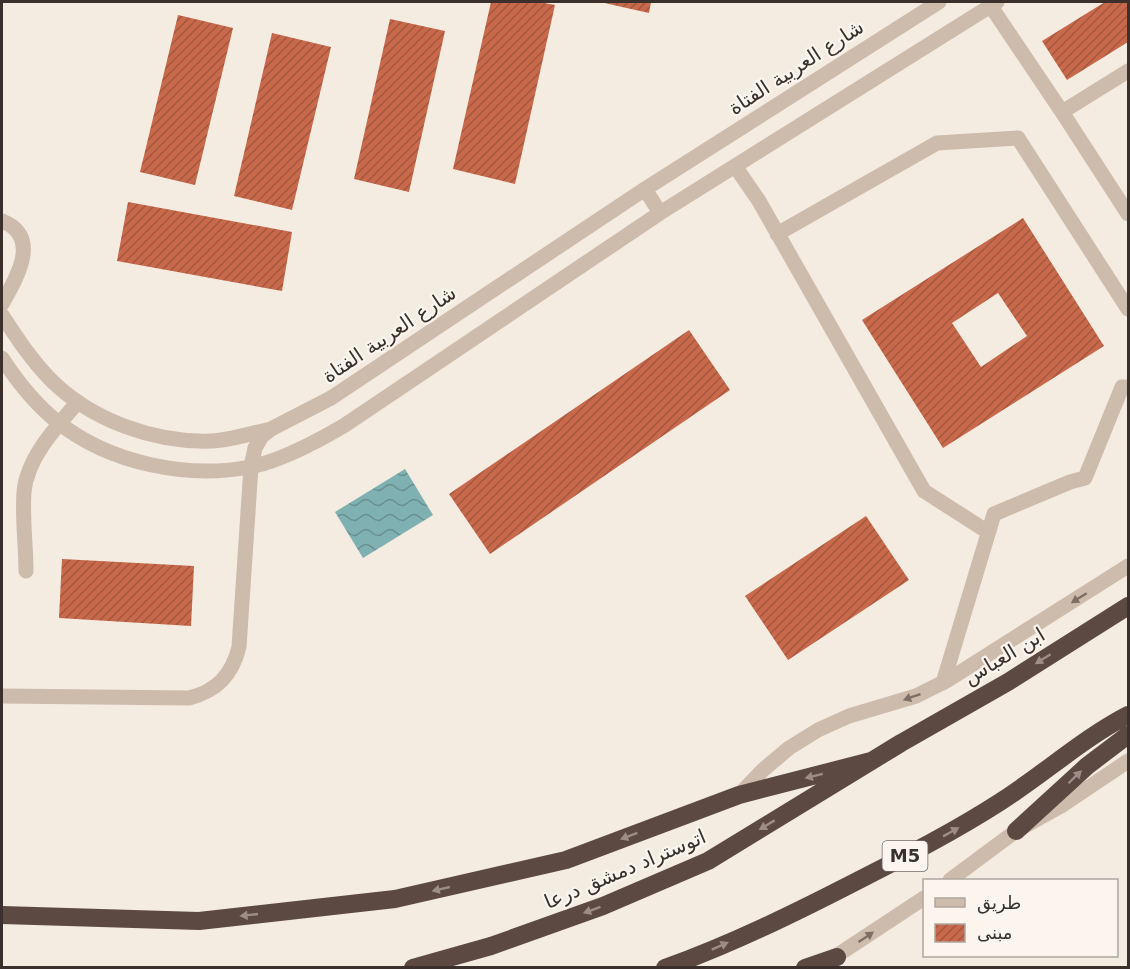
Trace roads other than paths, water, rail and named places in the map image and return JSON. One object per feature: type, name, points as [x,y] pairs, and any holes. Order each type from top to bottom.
[{"type":"highway","name":"ابن العباس","points":[[901,743],[1008,682],[1128,606]]},
{"type":"highway","name":"M5","points":[[665,968],[812,904],[922,847],[1001,802],[1128,715]]},
{"type":"highway","points":[[1016,831],[1087,766],[1128,735]]},
{"type":"highway","name":"اتوستراد دمشق درعا","points":[[413,968],[491,946],[603,906],[708,861],[901,743]]},
{"type":"highway","points":[[2,915],[199,921],[395,899],[566,860],[739,795],[871,761]]},
{"type":"highway","points":[[805,968],[837,957]]},
{"type":"street","name":"شارع العربية الفتاة","points":[[2,696],[189,698],[204,694],[217,686],[235,662],[239,647],[251,467],[255,448],[262,436],[331,398],[645,189],[939,2]]},
{"type":"street","points":[[2,358],[33,398],[59,423],[93,444],[128,459],[165,467],[211,472],[251,467],[298,449],[345,425],[660,213],[992,3],[1128,214]]},
{"type":"street","points":[[1062,112],[1128,70]]},
{"type":"street","points":[[777,234],[937,143],[1018,138],[1128,309]]},
{"type":"street","points":[[735,166],[777,234],[924,491],[988,532]]},
{"type":"street","points":[[645,189],[660,213]]},
{"type":"street","points":[[2,221],[14,229],[23,246],[21,266],[2,304]]},
{"type":"street","points":[[2,315],[25,351],[52,381],[78,402],[109,419],[141,432],[180,440],[214,441],[271,429]]},
{"type":"street","points":[[943,683],[994,514],[1085,478],[1122,387],[1128,387]]},
{"type":"street","points":[[26,571],[24,492],[32,466],[59,423],[78,402]]},
{"type":"street","points":[[739,795],[762,770],[789,748],[818,730],[849,716],[916,696],[943,683],[1128,566]]},
{"type":"street","points":[[951,879],[1016,831],[1061,806],[1128,761]]},
{"type":"street","points":[[817,968],[923,899]]},
{"type":"water","points":[[405,469],[433,515],[363,558],[335,512]]}]
